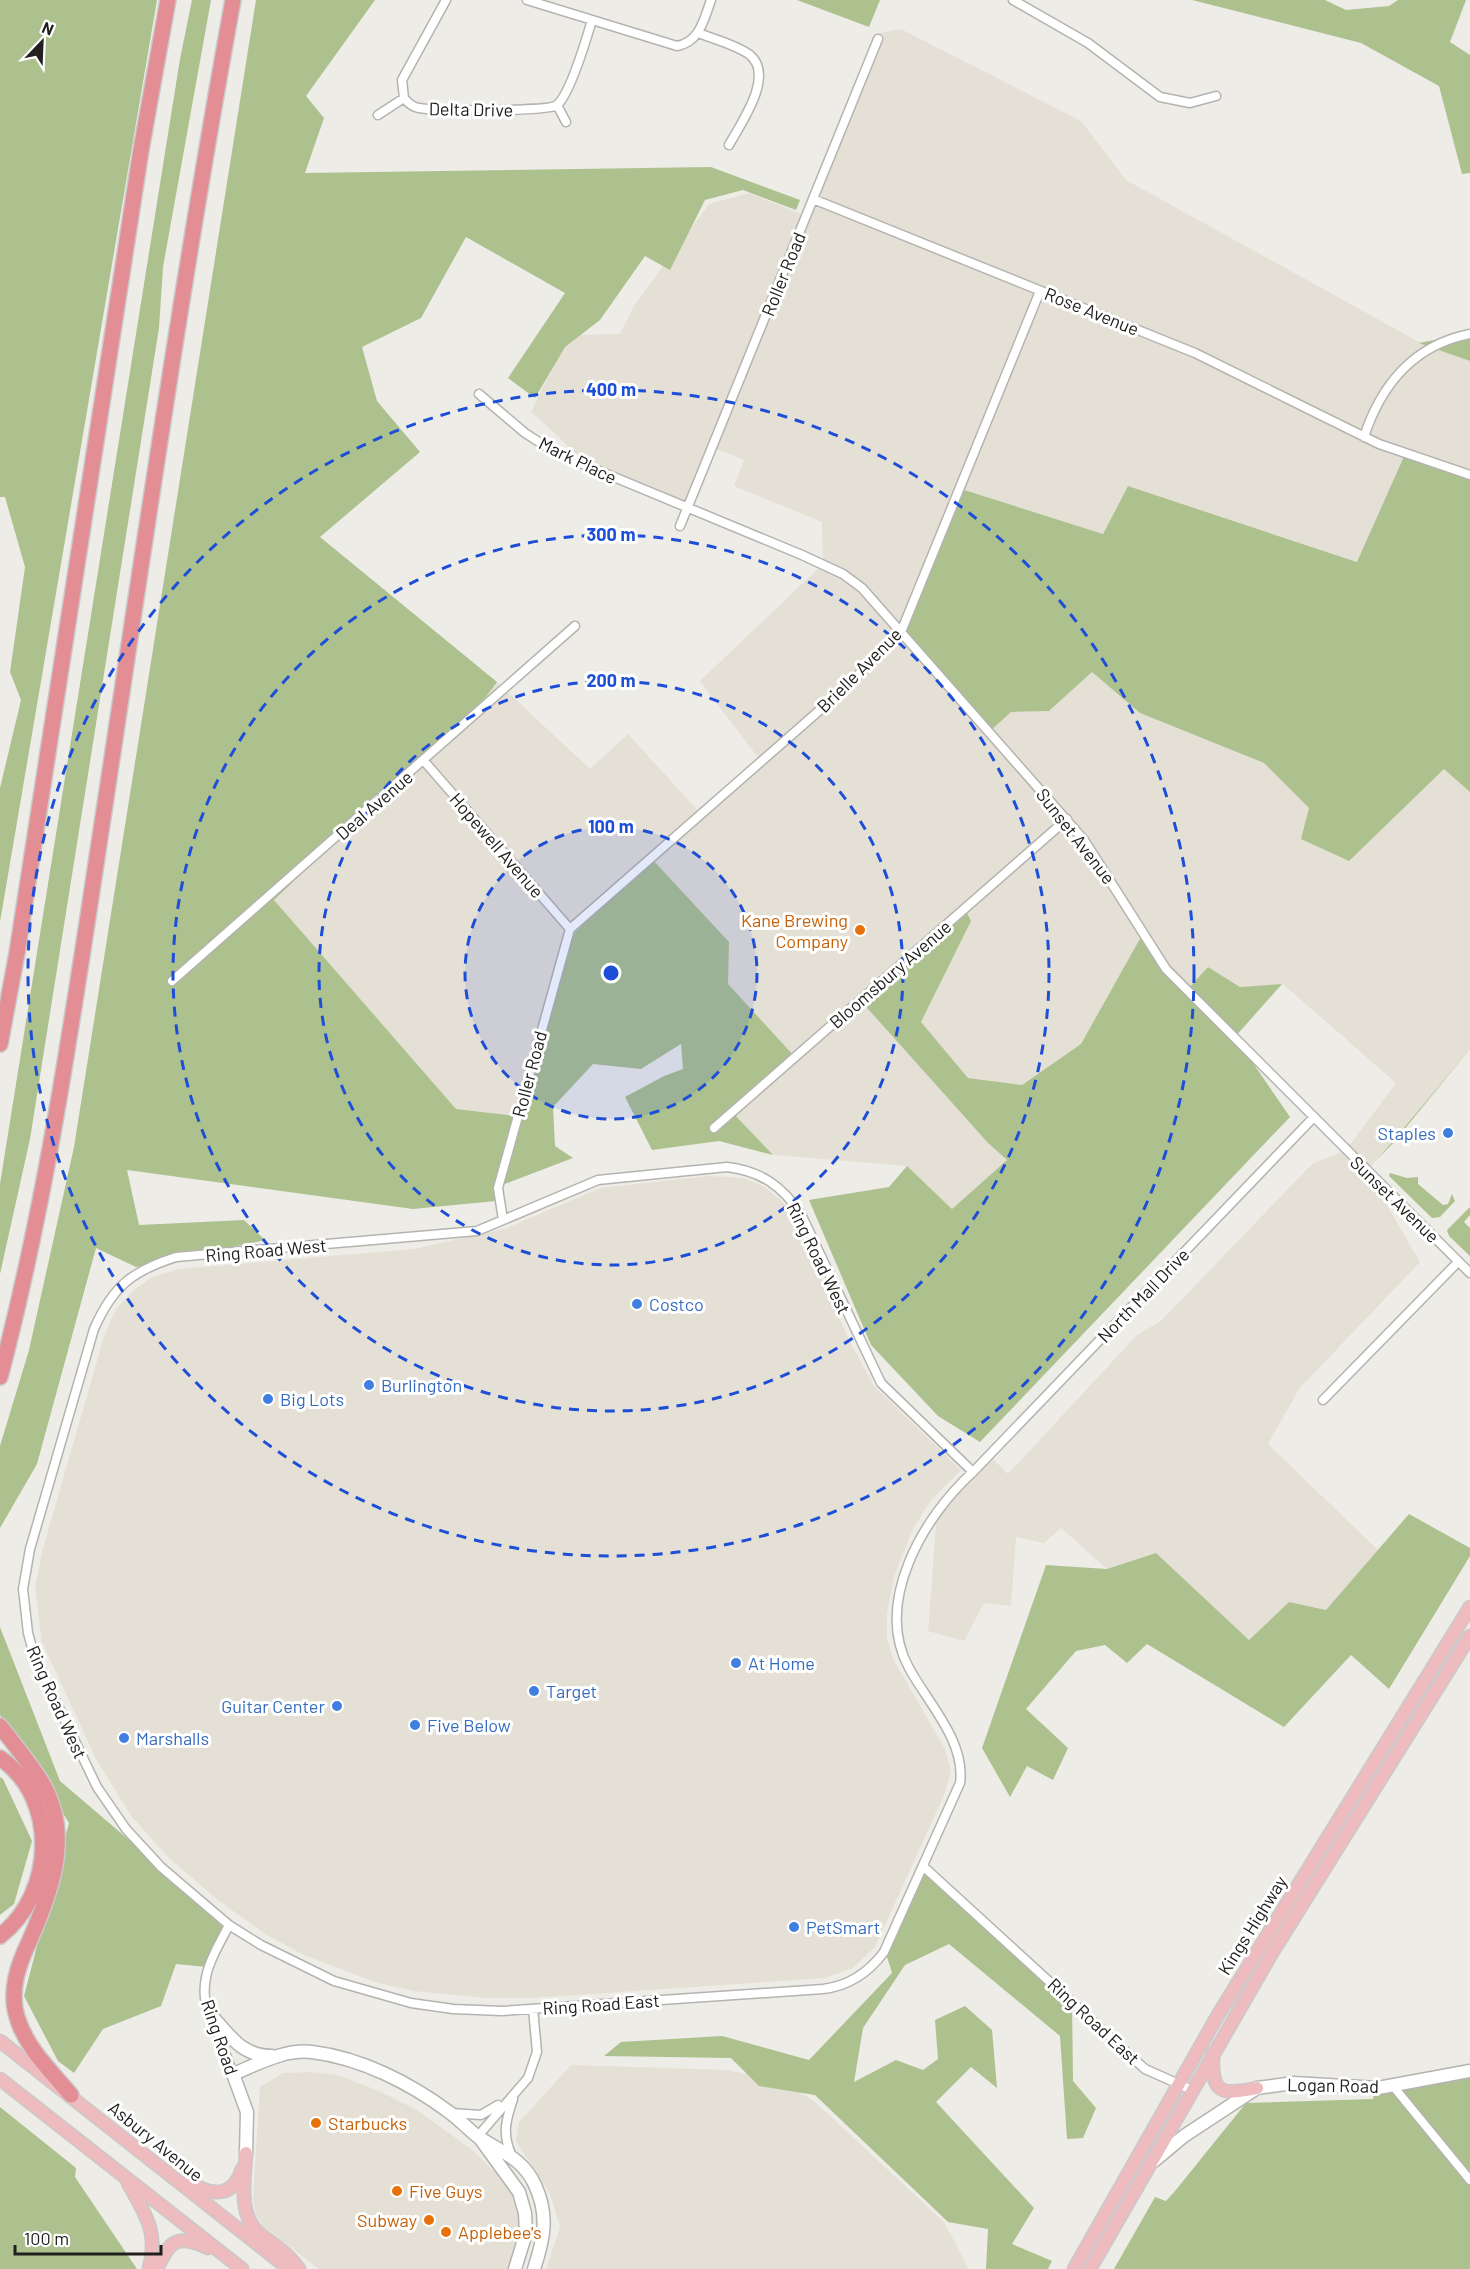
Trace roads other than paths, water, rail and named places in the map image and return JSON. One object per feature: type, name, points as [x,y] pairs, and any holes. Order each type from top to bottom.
[{"type":"highway","points":[[0,1044],[24,907],[140,160],[168,0]]},
{"type":"highway","points":[[0,1377],[32,1250],[60,1099],[190,258],[233,0]]},
{"type":"highway","points":[[0,1726],[41,1782],[51,1804],[58,1836],[54,1877],[16,1977],[17,2016],[35,2052],[71,2095]]},
{"type":"highway","points":[[0,1758],[20,1775],[34,1800],[42,1828],[43,1847],[33,1894],[18,1918],[0,1936]]},
{"type":"main road","name":"Kings Highway","points":[[1074,2269],[1262,1942],[1470,1606]]},
{"type":"main road","name":"Kings Highway","points":[[1090,2269],[1214,2050],[1272,1953],[1470,1636]]},
{"type":"main road","name":"Asbury Avenue","points":[[0,2041],[289,2269]]},
{"type":"main road","points":[[1214,2050],[1212,2076],[1218,2088],[1229,2092],[1257,2088]]},
{"type":"main road","points":[[0,2079],[242,2269]]},
{"type":"main road","points":[[146,2154],[200,2189],[214,2192],[226,2190],[236,2184],[246,2153]]},
{"type":"main road","points":[[246,2153],[245,2199],[248,2218],[257,2232],[292,2259],[299,2269]]},
{"type":"main road","points":[[126,2179],[150,2224],[154,2249],[149,2269]]},
{"type":"main road","points":[[157,2269],[165,2250],[181,2240],[191,2241],[228,2259]]},
{"type":"street","name":"Delta Drive","points":[[446,0],[402,80],[404,98],[420,108],[546,109],[557,105]]},
{"type":"street","points":[[527,0],[678,46],[688,43],[698,33],[711,0]]},
{"type":"street","points":[[1013,0],[1088,43],[1160,98],[1190,103],[1216,96]]},
{"type":"street","points":[[566,122],[557,105],[564,95],[592,20]]},
{"type":"street","points":[[698,33],[751,56],[760,70],[756,93],[729,145]]},
{"type":"street","name":"Roller Road","points":[[680,526],[878,39]]},
{"type":"street","points":[[378,115],[404,98]]},
{"type":"street","name":"Rose Avenue","points":[[813,199],[1195,353],[1401,453],[1470,475]]},
{"type":"street","name":"Brielle Avenue","points":[[570,928],[845,688],[901,632],[1040,291]]},
{"type":"street","points":[[1364,437],[1381,397],[1405,367],[1434,346],[1470,334]]},
{"type":"street","name":"Mark Place","points":[[479,394],[525,433],[556,453],[688,508]]},
{"type":"street","name":"Sunset Avenue","points":[[688,508],[843,574],[862,588],[1067,819],[1109,875],[1138,929],[1166,969],[1470,1273]]},
{"type":"street","name":"Deal Avenue","points":[[172,981],[575,626]]},
{"type":"street","name":"Hopewell Avenue","points":[[424,761],[570,928]]},
{"type":"street","name":"Bloomsbury Avenue","points":[[714,1128],[1067,819]]},
{"type":"street","name":"Roller Road","points":[[503,1220],[498,1188],[570,928]]},
{"type":"street","name":"North Mall Drive","points":[[973,1472],[1313,1118]]},
{"type":"street","name":"Ring Road West","points":[[229,1925],[161,1867],[126,1829],[105,1800],[85,1764],[31,1645],[23,1589],[30,1549],[94,1329],[105,1303],[124,1281],[147,1266],[176,1257],[477,1231],[598,1180],[727,1167],[746,1169],[767,1178],[787,1194],[801,1214],[881,1383],[973,1472]]},
{"type":"street","points":[[1323,1400],[1458,1262]]},
{"type":"street","name":"Ring Road East","points":[[229,1925],[298,1966],[372,1994],[453,2009],[533,2009],[823,1989],[845,1983],[868,1970],[884,1952],[955,1797],[961,1773],[954,1744],[903,1655],[898,1635],[898,1615],[904,1580],[922,1533],[939,1507],[973,1472]]},
{"type":"street","name":"Ring Road East","points":[[924,1867],[1145,2069],[1192,2090]]},
{"type":"street","name":"Ring Road","points":[[229,1925],[206,1972],[205,1998],[247,2112],[246,2153]]},
{"type":"street","points":[[478,2136],[528,2078],[537,2052],[533,2009]]},
{"type":"street","points":[[211,2015],[242,2049],[252,2054],[276,2056],[310,2052],[342,2058],[385,2073],[451,2113],[478,2136],[511,2154]]},
{"type":"street","points":[[233,2074],[276,2056]]},
{"type":"street","name":"Logan Road","points":[[1148,2166],[1184,2136],[1257,2088],[1294,2083],[1378,2088],[1470,2071]]},
{"type":"street","points":[[1393,2086],[1470,2180]]},
{"type":"street","points":[[451,2113],[481,2115],[514,2096]]},
{"type":"street","points":[[514,2096],[506,2118],[504,2137],[511,2154],[534,2183],[545,2211],[545,2235],[534,2269]]},
{"type":"street","points":[[478,2136],[519,2192],[525,2213],[526,2233],[515,2269]]},
{"type":"place","name":"Kane Brewing Company","points":[[860,930]]},
{"type":"place","name":"Staples","points":[[1448,1133]]},
{"type":"place","name":"Costco","points":[[637,1304]]},
{"type":"place","name":"Burlington","points":[[369,1385]]},
{"type":"place","name":"Big Lots","points":[[268,1399]]},
{"type":"place","name":"At Home","points":[[736,1663]]},
{"type":"place","name":"Target","points":[[534,1691]]},
{"type":"place","name":"Guitar Center","points":[[337,1706]]},
{"type":"place","name":"Five Below","points":[[415,1725]]},
{"type":"place","name":"Marshalls","points":[[124,1738]]},
{"type":"place","name":"PetSmart","points":[[794,1927]]},
{"type":"place","name":"Starbucks","points":[[316,2123]]},
{"type":"place","name":"Five Guys","points":[[397,2191]]},
{"type":"place","name":"Subway","points":[[429,2220]]},
{"type":"place","name":"Applebee's","points":[[446,2232]]}]
